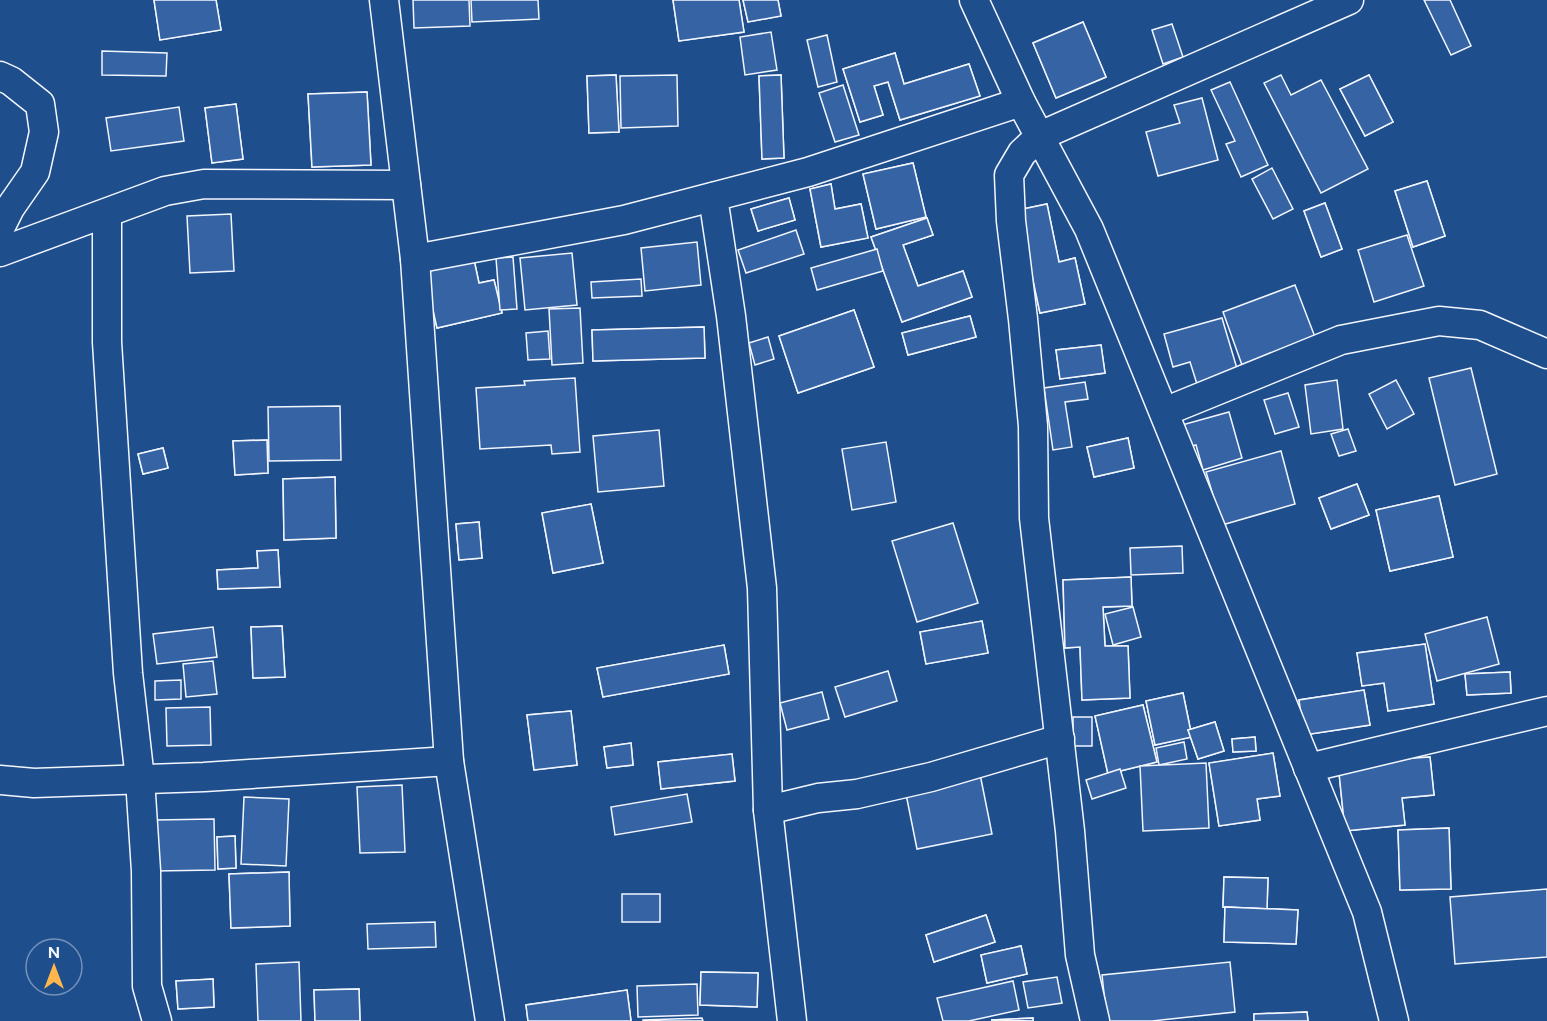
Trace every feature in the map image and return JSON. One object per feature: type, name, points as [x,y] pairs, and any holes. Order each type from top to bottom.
[{"type":"street","points":[[384,0],[415,259],[449,761],[490,1021]]},
{"type":"street","points":[[974,0],[1021,102],[1089,229],[1367,912],[1394,1021]]},
{"type":"street","points":[[1095,1021],[1080,955],[1070,831],[1034,518],[1033,426],[1011,221],[1009,175],[1022,153],[1040,136],[1349,0]]},
{"type":"street","points":[[0,76],[11,81],[40,104],[44,132],[35,172],[10,208],[0,228]]},
{"type":"street","points":[[415,259],[624,220],[713,197],[808,172],[1021,102]]},
{"type":"street","points":[[0,252],[165,191],[204,184],[406,185]]},
{"type":"street","points":[[713,197],[731,316],[762,588],[768,810],[792,1021]]},
{"type":"street","points":[[107,214],[107,342],[128,673],[140,779],[146,871],[147,986],[157,1021]]},
{"type":"street","points":[[1164,412],[1341,340],[1439,321],[1480,326],[1547,354]]},
{"type":"street","points":[[1308,768],[1547,711]]},
{"type":"street","points":[[768,810],[818,798],[857,794],[931,777],[1059,739]]},
{"type":"street","points":[[0,780],[34,783],[204,777],[449,761]]},
{"type":"building","points":[[154,0],[216,0],[221,30],[160,40]]},
{"type":"building","points":[[154,0],[216,0],[221,30],[160,40]]},
{"type":"building","points":[[413,0],[469,0],[470,26],[414,28]]},
{"type":"building","points":[[471,0],[538,0],[539,19],[472,22]]},
{"type":"building","points":[[673,0],[739,0],[744,32],[679,41]]},
{"type":"building","points":[[673,0],[739,0],[744,32],[679,41]]},
{"type":"building","points":[[743,0],[778,0],[781,16],[748,22]]},
{"type":"building","points":[[743,0],[778,0],[781,16],[748,22]]},
{"type":"building","points":[[1424,0],[1450,0],[1471,46],[1451,55]]},
{"type":"building","points":[[1083,22],[1106,77],[1056,98],[1033,43]]},
{"type":"building","points":[[1083,22],[1106,77],[1056,98],[1033,43]]},
{"type":"building","points":[[1172,24],[1183,57],[1163,64],[1152,30]]},
{"type":"building","points":[[771,32],[777,70],[745,75],[740,37]]},
{"type":"building","points":[[827,35],[837,82],[818,87],[807,40]]},
{"type":"building","points":[[102,51],[167,53],[166,76],[102,75]]},
{"type":"building","points":[[895,53],[904,84],[969,64],[980,96],[900,120],[888,82],[874,86],[883,115],[860,122],[843,69]]},
{"type":"building","points":[[895,53],[904,84],[969,64],[980,96],[900,120],[888,82],[874,86],[883,115],[860,122],[843,69]]},
{"type":"building","points":[[616,75],[619,132],[589,133],[587,76]]},
{"type":"building","points":[[616,75],[619,132],[589,133],[587,76]]},
{"type":"building","points":[[677,75],[678,126],[621,128],[620,76]]},
{"type":"building","points":[[781,75],[784,158],[762,159],[759,76]]},
{"type":"building","points":[[781,75],[784,158],[762,159],[759,76]]},
{"type":"building","points":[[1281,75],[1291,95],[1321,80],[1368,169],[1321,193],[1264,83]]},
{"type":"building","points":[[1369,75],[1393,122],[1365,136],[1340,89]]},
{"type":"building","points":[[1369,75],[1393,122],[1365,136],[1340,89]]},
{"type":"building","points":[[1230,82],[1268,165],[1241,177],[1226,144],[1235,141],[1211,90]]},
{"type":"building","points":[[843,85],[859,135],[835,142],[819,93]]},
{"type":"building","points":[[367,92],[371,165],[312,167],[308,94]]},
{"type":"building","points":[[367,92],[371,165],[312,167],[308,94]]},
{"type":"building","points":[[1202,98],[1218,160],[1158,176],[1146,132],[1180,123],[1174,105]]},
{"type":"building","points":[[236,104],[243,159],[212,163],[205,108]]},
{"type":"building","points":[[236,104],[243,159],[212,163],[205,108]]},
{"type":"building","points":[[179,107],[184,141],[111,151],[106,118]]},
{"type":"building","points":[[913,163],[926,217],[876,229],[863,174]]},
{"type":"building","points":[[913,163],[926,217],[876,229],[863,174]]},
{"type":"building","points":[[1272,168],[1293,209],[1273,219],[1252,179]]},
{"type":"building","points":[[1427,181],[1445,236],[1413,247],[1395,191]]},
{"type":"building","points":[[1427,181],[1445,236],[1413,247],[1395,191]]},
{"type":"building","points":[[831,184],[835,209],[861,204],[868,238],[821,247],[810,189]]},
{"type":"building","points":[[831,184],[835,209],[861,204],[868,238],[821,247],[810,189]]},
{"type":"building","points":[[789,198],[795,220],[758,231],[751,209]]},
{"type":"building","points":[[789,198],[795,220],[758,231],[751,209]]},
{"type":"building","points":[[1325,203],[1342,249],[1321,257],[1304,211]]},
{"type":"building","points":[[1325,203],[1342,249],[1321,257],[1304,211]]},
{"type":"building","points":[[1047,204],[1059,262],[1075,258],[1085,304],[1040,313],[1018,210]]},
{"type":"building","points":[[1047,204],[1059,262],[1075,258],[1085,304],[1040,313],[1018,210]]},
{"type":"building","points":[[231,214],[234,271],[190,273],[187,216]]},
{"type":"building","points":[[927,218],[933,235],[903,245],[918,286],[963,271],[972,297],[902,322],[871,237]]},
{"type":"building","points":[[927,218],[933,235],[903,245],[918,286],[963,271],[972,297],[902,322],[871,237]]},
{"type":"building","points":[[796,230],[804,254],[746,273],[738,250]]},
{"type":"building","points":[[1407,235],[1424,286],[1374,302],[1358,250]]},
{"type":"building","points":[[697,242],[701,285],[645,291],[641,248]]},
{"type":"building","points":[[877,249],[883,271],[817,290],[811,268]]},
{"type":"building","points":[[572,253],[577,305],[525,310],[520,258]]},
{"type":"building","points":[[473,255],[479,283],[494,280],[502,313],[437,328],[423,266]]},
{"type":"building","points":[[473,255],[479,283],[494,280],[502,313],[437,328],[423,266]]},
{"type":"building","points":[[513,257],[517,309],[500,310],[496,258]]},
{"type":"building","points":[[641,279],[642,296],[592,298],[591,282]]},
{"type":"building","points":[[1295,285],[1315,337],[1242,365],[1223,312]]},
{"type":"building","points":[[580,308],[583,363],[552,365],[549,309]]},
{"type":"building","points":[[854,310],[874,367],[798,393],[779,336]]},
{"type":"building","points":[[854,310],[874,367],[798,393],[779,336]]},
{"type":"building","points":[[970,316],[976,337],[908,355],[902,333]]},
{"type":"building","points":[[970,316],[976,337],[908,355],[902,333]]},
{"type":"building","points":[[1222,318],[1238,372],[1197,384],[1190,362],[1173,367],[1164,334]]},
{"type":"building","points":[[704,327],[705,358],[593,361],[592,330]]},
{"type":"building","points":[[704,327],[705,358],[593,361],[592,330]]},
{"type":"building","points":[[548,331],[550,359],[528,360],[526,333]]},
{"type":"building","points":[[768,337],[774,359],[755,365],[749,343]]},
{"type":"building","points":[[1101,345],[1105,373],[1060,379],[1056,350]]},
{"type":"building","points":[[1101,345],[1105,373],[1060,379],[1056,350]]},
{"type":"building","points":[[1471,368],[1497,474],[1455,485],[1429,378]]},
{"type":"building","points":[[575,378],[580,452],[552,454],[551,445],[480,449],[476,388],[525,385],[524,381]]},
{"type":"building","points":[[1337,380],[1343,429],[1311,434],[1305,385]]},
{"type":"building","points":[[1396,380],[1414,414],[1387,429],[1369,394]]},
{"type":"building","points":[[1085,382],[1088,399],[1065,402],[1072,447],[1053,450],[1044,388]]},
{"type":"building","points":[[1288,393],[1299,427],[1275,434],[1264,400]]},
{"type":"building","points":[[340,406],[341,460],[269,461],[268,407]]},
{"type":"building","points":[[1229,412],[1242,458],[1203,470],[1196,445],[1188,447],[1182,425]]},
{"type":"building","points":[[1348,429],[1356,451],[1339,456],[1331,434]]},
{"type":"building","points":[[659,430],[664,486],[598,492],[593,436]]},
{"type":"building","points":[[1128,438],[1134,468],[1094,477],[1087,447]]},
{"type":"building","points":[[1128,438],[1134,468],[1094,477],[1087,447]]},
{"type":"building","points":[[267,440],[268,473],[235,475],[233,441]]},
{"type":"building","points":[[267,440],[268,473],[235,475],[233,441]]},
{"type":"building","points":[[886,442],[896,502],[852,510],[842,449]]},
{"type":"building","points":[[163,448],[168,468],[143,474],[138,454]]},
{"type":"building","points":[[163,448],[168,468],[143,474],[138,454]]},
{"type":"building","points":[[1281,451],[1295,504],[1222,525],[1206,472]]},
{"type":"building","points":[[335,477],[336,538],[284,540],[283,479]]},
{"type":"building","points":[[335,477],[336,538],[284,540],[283,479]]},
{"type":"building","points":[[1357,484],[1369,515],[1331,529],[1319,498]]},
{"type":"building","points":[[1357,484],[1369,515],[1331,529],[1319,498]]},
{"type":"building","points":[[1439,496],[1453,557],[1390,571],[1376,510]]},
{"type":"building","points":[[1439,496],[1453,557],[1390,571],[1376,510]]},
{"type":"building","points":[[591,504],[603,563],[553,573],[542,513]]},
{"type":"building","points":[[591,504],[603,563],[553,573],[542,513]]},
{"type":"building","points":[[479,522],[482,558],[459,560],[456,524]]},
{"type":"building","points":[[479,522],[482,558],[459,560],[456,524]]},
{"type":"building","points":[[953,523],[978,603],[917,622],[892,541]]},
{"type":"building","points":[[1182,546],[1183,573],[1131,575],[1130,548]]},
{"type":"building","points":[[278,550],[280,587],[218,589],[217,570],[258,568],[257,551]]},
{"type":"building","points":[[278,550],[280,587],[218,589],[217,570],[258,568],[257,551]]},
{"type":"building","points":[[1131,577],[1132,606],[1103,607],[1105,646],[1128,646],[1130,698],[1082,700],[1080,647],[1065,648],[1063,580]]},
{"type":"building","points":[[1131,577],[1132,606],[1103,607],[1105,646],[1128,646],[1130,698],[1082,700],[1080,647],[1065,648],[1063,580]]},
{"type":"building","points":[[1133,607],[1141,637],[1113,645],[1105,614]]},
{"type":"building","points":[[1487,617],[1499,664],[1437,681],[1425,634]]},
{"type":"building","points":[[982,621],[988,653],[926,664],[920,632]]},
{"type":"building","points":[[982,621],[988,653],[926,664],[920,632]]},
{"type":"building","points":[[282,626],[285,677],[253,678],[251,627]]},
{"type":"building","points":[[282,626],[285,677],[253,678],[251,627]]},
{"type":"building","points":[[213,627],[217,657],[157,664],[153,634]]},
{"type":"building","points":[[1425,644],[1434,704],[1388,711],[1384,683],[1362,686],[1357,653]]},
{"type":"building","points":[[1425,644],[1434,704],[1388,711],[1384,683],[1362,686],[1357,653]]},
{"type":"building","points":[[724,645],[729,674],[603,697],[597,668]]},
{"type":"building","points":[[724,645],[729,674],[603,697],[597,668]]},
{"type":"building","points":[[213,661],[217,694],[186,697],[183,664]]},
{"type":"building","points":[[888,671],[897,701],[845,717],[835,687]]},
{"type":"building","points":[[1510,672],[1511,693],[1467,695],[1465,674]]},
{"type":"building","points":[[1510,672],[1511,693],[1467,695],[1465,674]]},
{"type":"building","points":[[181,680],[181,699],[155,700],[155,681]]},
{"type":"building","points":[[1364,690],[1370,725],[1304,735],[1299,700]]},
{"type":"building","points":[[1364,690],[1370,725],[1304,735],[1299,700]]},
{"type":"building","points":[[822,692],[829,719],[787,730],[780,703]]},
{"type":"building","points":[[1183,693],[1192,737],[1155,745],[1146,701]]},
{"type":"building","points":[[1183,693],[1192,737],[1155,745],[1146,701]]},
{"type":"building","points":[[1143,705],[1157,762],[1108,774],[1095,716]]},
{"type":"building","points":[[1143,705],[1157,762],[1108,774],[1095,716]]},
{"type":"building","points":[[210,707],[211,745],[167,746],[166,708]]},
{"type":"building","points":[[571,711],[577,765],[534,770],[527,715]]},
{"type":"building","points":[[571,711],[577,765],[534,770],[527,715]]},
{"type":"building","points":[[1073,717],[1092,717],[1092,746],[1073,746]]},
{"type":"building","points":[[1215,722],[1224,751],[1198,759],[1188,730]]},
{"type":"building","points":[[1215,722],[1224,751],[1198,759],[1188,730]]},
{"type":"building","points":[[1255,737],[1256,751],[1233,752],[1232,739]]},
{"type":"building","points":[[1255,737],[1256,751],[1233,752],[1232,739]]},
{"type":"building","points":[[1184,742],[1187,759],[1159,765],[1156,748]]},
{"type":"building","points":[[631,743],[633,765],[607,768],[604,747]]},
{"type":"building","points":[[631,743],[633,765],[607,768],[604,747]]},
{"type":"building","points":[[1273,753],[1280,796],[1257,799],[1260,820],[1219,826],[1209,763]]},
{"type":"building","points":[[1273,753],[1280,796],[1257,799],[1260,820],[1219,826],[1209,763]]},
{"type":"building","points":[[732,754],[735,781],[661,789],[658,762]]},
{"type":"building","points":[[732,754],[735,781],[661,789],[658,762]]},
{"type":"building","points":[[1430,757],[1434,795],[1402,798],[1405,825],[1345,831],[1338,763]]},
{"type":"building","points":[[1430,757],[1434,795],[1402,798],[1405,825],[1345,831],[1338,763]]},
{"type":"building","points":[[1206,763],[1209,828],[1143,831],[1140,766]]},
{"type":"building","points":[[979,769],[992,834],[917,849],[904,784]]},
{"type":"building","points":[[1120,769],[1126,788],[1092,799],[1086,780]]},
{"type":"building","points":[[402,785],[405,852],[360,853],[357,787]]},
{"type":"building","points":[[687,794],[692,822],[615,835],[611,807]]},
{"type":"building","points":[[244,797],[289,799],[286,866],[241,864]]},
{"type":"building","points":[[214,819],[215,870],[156,871],[155,820]]},
{"type":"building","points":[[1449,828],[1451,889],[1400,890],[1398,830]]},
{"type":"building","points":[[1449,828],[1451,889],[1400,890],[1398,830]]},
{"type":"building","points":[[235,836],[236,868],[218,869],[217,837]]},
{"type":"building","points":[[235,836],[236,868],[218,869],[217,837]]},
{"type":"building","points":[[289,872],[290,926],[231,928],[229,874]]},
{"type":"building","points":[[289,872],[290,926],[231,928],[229,874]]},
{"type":"building","points":[[1224,877],[1268,878],[1267,909],[1223,907]]},
{"type":"building","points":[[1224,877],[1268,878],[1267,909],[1223,907]]},
{"type":"building","points":[[1547,889],[1547,957],[1455,964],[1450,897]]},
{"type":"building","points":[[622,894],[660,894],[660,922],[622,922]]},
{"type":"building","points":[[1225,907],[1298,910],[1296,944],[1224,942]]},
{"type":"building","points":[[1225,907],[1298,910],[1296,944],[1224,942]]},
{"type":"building","points":[[986,915],[995,942],[934,962],[926,935]]},
{"type":"building","points":[[986,915],[995,942],[934,962],[926,935]]},
{"type":"building","points":[[435,922],[436,947],[368,949],[367,924]]},
{"type":"building","points":[[1021,946],[1027,974],[987,983],[981,955]]},
{"type":"building","points":[[1021,946],[1027,974],[987,983],[981,955]]},
{"type":"building","points":[[299,962],[301,1021],[258,1021],[256,964]]},
{"type":"building","points":[[1230,962],[1235,1012],[1152,1021],[1107,1021],[1102,975]]},
{"type":"building","points":[[701,972],[758,973],[757,1007],[700,1005]]},
{"type":"building","points":[[701,972],[758,973],[757,1007],[700,1005]]},
{"type":"building","points":[[1057,977],[1062,1003],[1028,1008],[1023,982]]},
{"type":"building","points":[[213,979],[214,1007],[178,1009],[176,981]]},
{"type":"building","points":[[213,979],[214,1007],[178,1009],[176,981]]},
{"type":"building","points":[[1013,981],[1019,1010],[969,1021],[943,1021],[937,998]]},
{"type":"building","points":[[697,984],[698,1015],[638,1017],[637,986]]},
{"type":"building","points":[[359,989],[360,1021],[315,1021],[314,990]]},
{"type":"building","points":[[359,989],[360,1021],[315,1021],[314,990]]},
{"type":"building","points":[[627,990],[631,1021],[528,1021],[526,1005]]},
{"type":"building","points":[[627,990],[631,1021],[528,1021],[526,1005]]},
{"type":"building","points":[[1307,1012],[1308,1021],[1254,1021],[1254,1014]]},
{"type":"building","points":[[1307,1012],[1308,1021],[1254,1021],[1254,1014]]},
{"type":"building","points":[[702,1018],[703,1021],[643,1021],[643,1020]]},
{"type":"building","points":[[1033,1018],[1033,1021],[991,1020]]},
{"type":"building","points":[[1033,1018],[1033,1021],[991,1020]]}]
